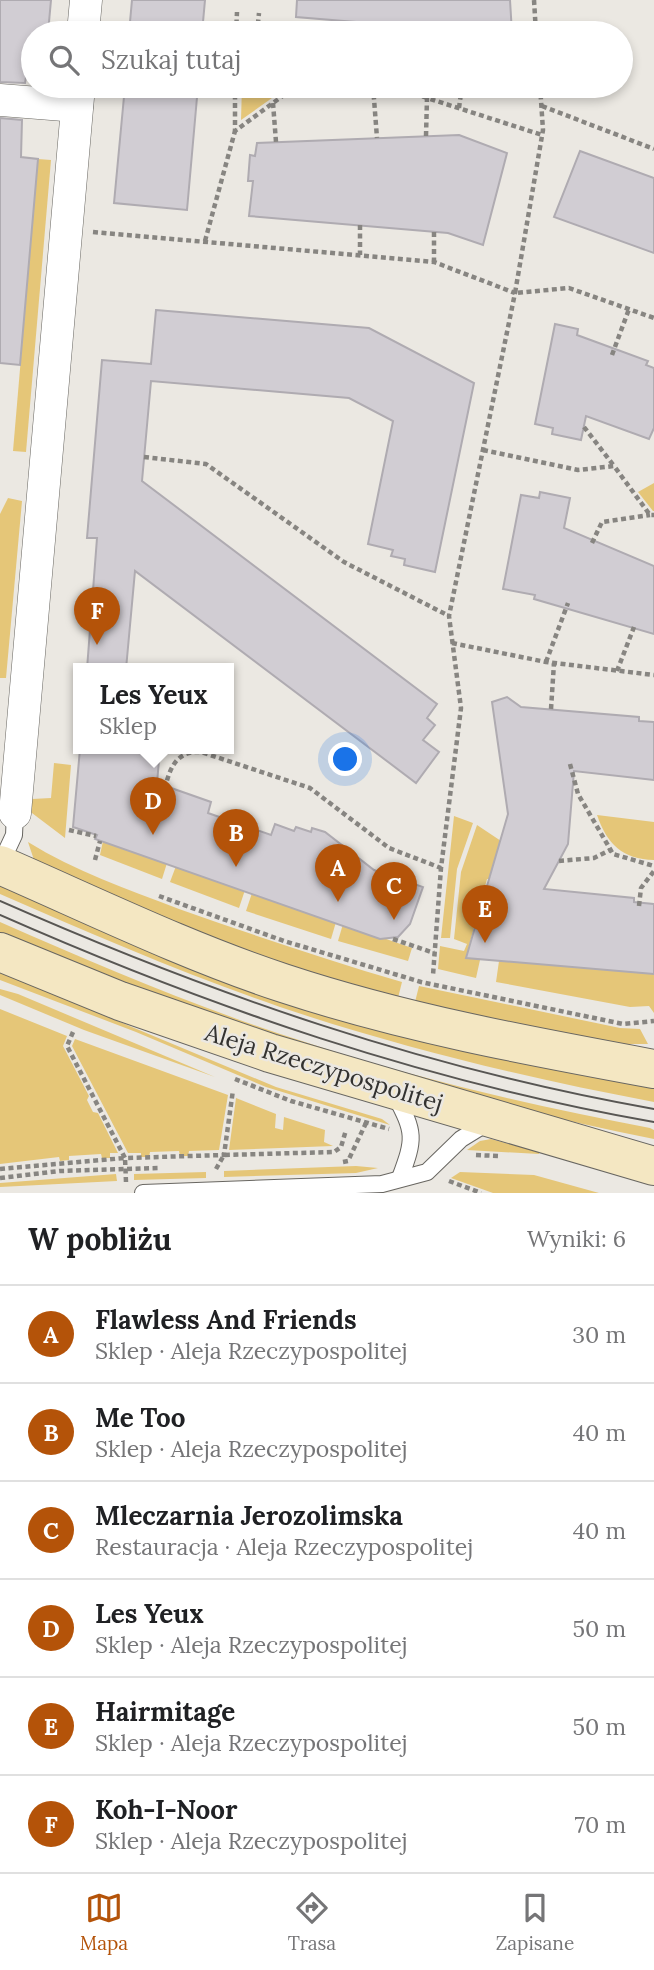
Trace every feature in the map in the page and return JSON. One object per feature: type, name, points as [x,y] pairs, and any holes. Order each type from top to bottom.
[{"type":"street","points":[[84,21],[86,0]]},
{"type":"street","points":[[0,100],[39,98]]},
{"type":"street","points":[[15,813],[78,98]]},
{"type":"street","points":[[0,865],[194,950],[334,999],[456,1031],[654,1069]]},
{"type":"street","name":"Aleja Rzeczypospolitej","points":[[0,952],[199,1030],[492,1120],[654,1166]]},
{"type":"lane","points":[[0,865],[13,835],[15,813]]},
{"type":"lane","points":[[393,1090],[410,1124],[413,1139],[400,1178]]},
{"type":"lane","points":[[143,1193],[362,1186],[435,1167],[461,1139],[492,1120]]},
{"type":"path","points":[[534,0],[535,21]]},
{"type":"path","points":[[237,12],[237,21]]},
{"type":"path","points":[[258,21],[259,13]]},
{"type":"path","points":[[205,241],[234,131],[235,98]]},
{"type":"path","points":[[234,131],[279,98]]},
{"type":"path","points":[[374,98],[377,138]]},
{"type":"path","points":[[426,136],[427,98]]},
{"type":"path","points":[[430,98],[542,135]]},
{"type":"path","points":[[459,108],[460,98]]},
{"type":"path","points":[[433,975],[441,868],[461,708],[449,617],[514,293],[542,135],[541,98]]},
{"type":"path","points":[[273,102],[276,142]]},
{"type":"path","points":[[542,106],[654,149]]},
{"type":"path","points":[[360,225],[360,255]]},
{"type":"path","points":[[85,231],[434,262],[514,293],[569,288],[654,318]]},
{"type":"path","points":[[434,232],[434,262]]},
{"type":"path","points":[[612,355],[629,309]]},
{"type":"path","points":[[584,427],[652,515],[602,522],[592,543]]},
{"type":"path","points":[[484,450],[578,470],[614,466]]},
{"type":"path","points":[[144,457],[206,464],[344,562],[449,617]]},
{"type":"path","points":[[546,662],[568,603]]},
{"type":"path","points":[[617,671],[634,627]]},
{"type":"path","points":[[452,643],[546,662],[654,675]]},
{"type":"path","points":[[551,709],[554,663]]},
{"type":"path","points":[[163,797],[168,775],[177,760],[185,754]]},
{"type":"path","points":[[207,754],[310,788],[389,848],[441,868]]},
{"type":"path","points":[[569,764],[578,794],[610,850],[638,864],[654,868],[641,888],[639,906]]},
{"type":"path","points":[[69,830],[98,838],[95,860]]},
{"type":"path","points":[[559,861],[594,858],[610,850]]},
{"type":"path","points":[[155,895],[237,925],[421,982],[623,1024],[654,1021]]},
{"type":"path","points":[[393,939],[435,953]]},
{"type":"path","points":[[73,1032],[67,1046],[125,1158],[126,1193]]},
{"type":"path","points":[[215,1190],[218,1166],[224,1155],[233,1090]]},
{"type":"path","points":[[335,1162],[348,1161],[366,1123]]},
{"type":"path","points":[[0,1169],[125,1158],[334,1152],[341,1147],[346,1130]]},
{"type":"path","points":[[206,1166],[231,1166]]},
{"type":"path","points":[[0,1178],[171,1167]]},
{"type":"path","points":[[450,1173],[443,1179],[481,1193]]},
{"type":"shaded area","points":[[242,98],[272,98],[241,120]]},
{"type":"shaded area","points":[[38,159],[51,160],[26,452],[13,451]]},
{"type":"shaded area","points":[[654,483],[654,511],[653,511],[638,492]]},
{"type":"shaded area","points":[[8,498],[22,501],[6,678],[0,678],[0,514]]},
{"type":"shaded area","points":[[54,763],[71,765],[65,838],[28,810],[32,799],[51,798]]},
{"type":"shaded area","points":[[597,815],[654,822],[654,860],[633,857],[617,848],[606,834]]},
{"type":"shaded area","points":[[454,816],[473,823],[457,869],[450,938],[441,938]]},
{"type":"shaded area","points":[[477,825],[501,841],[491,879],[487,879],[466,957],[480,960],[476,978],[438,969],[440,946],[464,951],[467,944],[454,939],[461,872]]},
{"type":"shaded area","points":[[103,841],[167,863],[162,879],[100,855]]},
{"type":"shaded area","points":[[28,842],[83,871],[179,909],[402,982],[397,1002],[219,942],[34,860]]},
{"type":"shaded area","points":[[176,866],[245,890],[239,908],[170,882]]},
{"type":"shaded area","points":[[0,883],[379,1030],[479,1055],[654,1087],[654,1102],[465,1061],[280,1007],[173,967],[0,894]]},
{"type":"shaded area","points":[[252,893],[336,922],[331,939],[246,911]]},
{"type":"shaded area","points":[[0,922],[151,986],[266,1029],[433,1080],[650,1128],[654,1130],[654,1139],[487,1100],[322,1052],[79,965],[0,933]]},
{"type":"shaded area","points":[[343,924],[412,948],[408,961],[338,941]]},
{"type":"shaded area","points":[[499,961],[654,974],[654,1013],[649,1006],[630,1007],[496,982]]},
{"type":"shaded area","points":[[0,972],[276,1087],[382,1119],[390,1125],[266,1087],[136,1032],[0,980]]},
{"type":"shaded area","points":[[419,986],[620,1028],[640,1029],[648,1044],[616,1044],[414,1006]]},
{"type":"shaded area","points":[[0,989],[18,994],[215,1077],[84,1030],[0,995]]},
{"type":"shaded area","points":[[0,1009],[67,1036],[63,1046],[89,1096],[87,1100],[93,1112],[98,1113],[118,1153],[110,1153],[110,1158],[102,1158],[101,1154],[69,1156],[69,1160],[60,1161],[59,1157],[0,1164]]},
{"type":"shaded area","points":[[75,1039],[228,1095],[219,1150],[189,1151],[188,1156],[180,1156],[179,1151],[150,1152],[149,1157],[141,1157],[141,1153],[128,1153],[72,1046]]},
{"type":"shaded area","points":[[236,1098],[276,1114],[275,1128],[283,1130],[284,1117],[325,1130],[324,1142],[333,1146],[229,1150]]},
{"type":"shaded area","points":[[491,1139],[539,1154],[467,1150],[480,1141]]},
{"type":"shaded area","points":[[356,1166],[378,1168],[356,1173],[224,1177],[224,1171]]},
{"type":"shaded area","points":[[206,1172],[206,1178],[134,1180],[134,1174]]},
{"type":"shaded area","points":[[460,1172],[534,1175],[599,1193],[493,1193],[451,1178]]},
{"type":"shaded area","points":[[116,1174],[117,1181],[0,1187],[0,1183]]},
{"type":"building","points":[[0,0],[51,0],[49,21],[21,21],[21,83],[0,82]]},
{"type":"building","points":[[132,0],[205,0],[203,21],[130,21]]},
{"type":"building","points":[[297,0],[510,0],[511,21],[344,21],[296,17]]},
{"type":"building","points":[[124,98],[197,98],[187,210],[114,203]]},
{"type":"building","points":[[0,118],[22,120],[21,157],[38,159],[20,365],[0,363]]},
{"type":"building","points":[[459,135],[507,153],[483,245],[448,233],[249,216],[253,181],[248,181],[250,155],[255,156],[257,143]]},
{"type":"building","points":[[580,151],[654,178],[654,253],[554,217]]},
{"type":"building","points":[[156,310],[369,328],[474,383],[435,572],[404,565],[405,559],[391,556],[393,550],[368,544],[393,421],[349,398],[151,381],[142,481],[437,704],[427,718],[435,725],[423,740],[439,752],[416,783],[135,571],[127,663],[87,663],[97,538],[87,538],[102,360],[151,364]]},
{"type":"building","points":[[555,324],[578,329],[577,335],[648,361],[646,365],[654,368],[654,428],[649,439],[586,416],[581,440],[552,434],[553,428],[535,424]]},
{"type":"building","points":[[540,492],[570,498],[564,528],[654,566],[654,634],[534,599],[535,595],[503,589],[521,495],[539,498]]},
{"type":"building","points":[[507,697],[521,707],[639,717],[639,721],[654,722],[654,780],[574,771],[568,844],[544,889],[634,898],[634,902],[654,904],[654,974],[466,958],[508,814],[492,702]]},
{"type":"building","points":[[80,754],[160,754],[157,783],[211,802],[208,813],[271,835],[275,824],[294,831],[296,827],[311,832],[312,828],[325,832],[374,870],[423,887],[410,924],[398,937],[380,939],[95,839],[97,835],[73,827]]},
{"type":"tram line","points":[[0,901],[159,967],[321,1025],[485,1073],[654,1109]]},
{"type":"tram line","points":[[0,915],[159,981],[321,1038],[485,1086],[654,1122]]},
{"type":"place","name":"Koh-I-Noor","points":[[97,645]]},
{"type":"place","name":"Les Yeux","points":[[153,835]]},
{"type":"place","name":"Me Too","points":[[236,867]]},
{"type":"place","name":"Flawless And Friends","points":[[338,902]]},
{"type":"place","name":"Mleczarnia Jerozolimska","points":[[394,920]]},
{"type":"place","name":"Hairmitage","points":[[485,943]]}]
